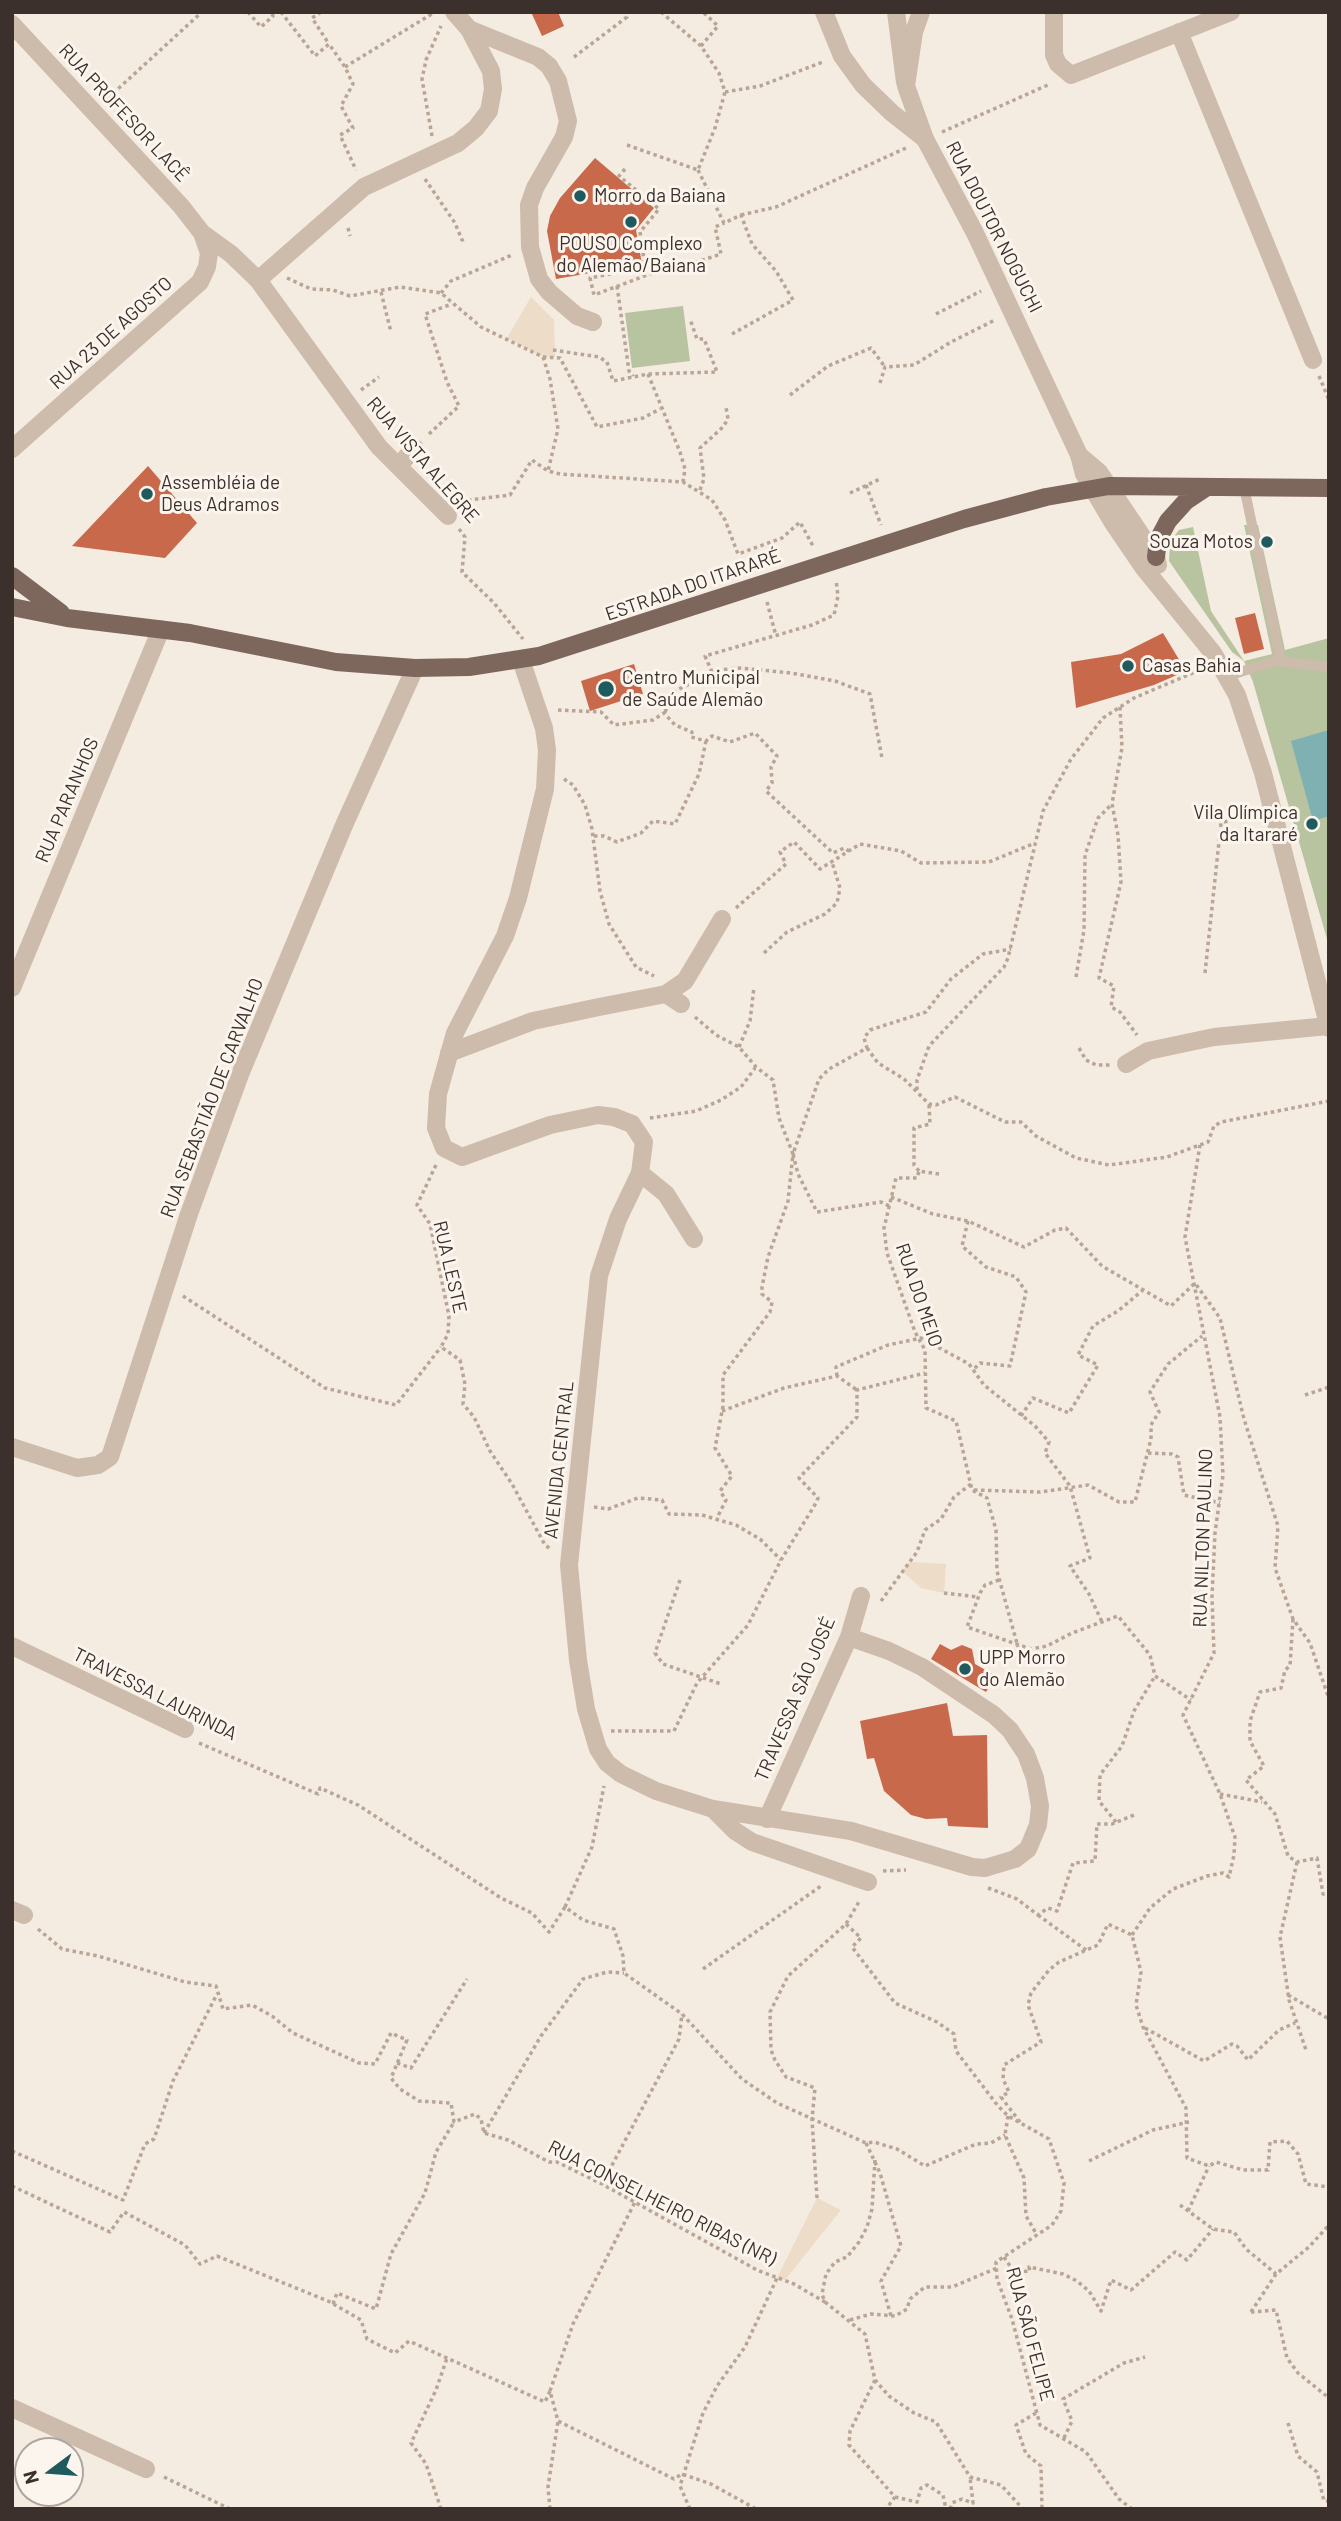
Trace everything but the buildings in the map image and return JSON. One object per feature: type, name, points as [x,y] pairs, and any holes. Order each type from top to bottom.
[{"type":"main road","name":"ESTRADA DO ITARARÉ","points":[[12,607],[67,618],[161,629],[336,662],[415,668],[469,667],[530,658],[627,630],[762,583],[964,519],[1100,487],[1328,490]]},
{"type":"main road","points":[[1156,557],[1158,540],[1168,521],[1186,501],[1207,487]]},
{"type":"main road","points":[[12,576],[67,618]]},
{"type":"street","points":[[824,12],[842,56],[863,85],[892,113],[926,139]]},
{"type":"street","name":"RUA DOUTOR NOGUCHI","points":[[896,12],[905,86],[926,139],[998,281],[1079,455],[1098,472],[1100,487]]},
{"type":"street","points":[[905,86],[914,32],[921,12]]},
{"type":"street","points":[[1054,12],[1054,55],[1058,64],[1071,75],[1231,12]]},
{"type":"street","points":[[449,18],[538,57],[549,66],[565,98],[568,121],[564,137],[535,188],[529,205],[530,247],[539,279],[549,292],[570,312],[593,321]]},
{"type":"street","name":"RUA PROFESOR LACÊ","points":[[12,24],[181,206],[202,233]]},
{"type":"street","points":[[258,280],[364,187],[468,136],[489,111],[493,89],[491,71],[469,29]]},
{"type":"street","points":[[1179,32],[1313,360]]},
{"type":"street","name":"RUA VISTA ALEGRE","points":[[202,233],[224,248],[258,280],[337,379],[398,466],[448,516]]},
{"type":"street","name":"RUA 23 DE AGOSTO","points":[[12,450],[200,282],[207,267],[209,253],[202,233]]},
{"type":"street","points":[[398,466],[415,448]]},
{"type":"street","points":[[1100,487],[1156,557],[1161,590]]},
{"type":"street","points":[[1100,487],[1143,567],[1224,669],[1250,730],[1329,1027],[1214,1037],[1148,1052],[1126,1064]]},
{"type":"street","name":"RUA PARANHOS","points":[[12,988],[161,629]]},
{"type":"street","points":[[530,658],[547,750],[547,769],[540,811],[506,936],[462,1016],[449,1053],[435,1113],[436,1128],[444,1147],[461,1157],[472,1156],[550,1125],[587,1116],[614,1116],[632,1124]]},
{"type":"street","name":"RUA SEBASTIÃO DE CARVALHO","points":[[12,1447],[78,1468],[98,1465],[110,1457],[165,1286],[241,1073],[345,823],[415,668]]},
{"type":"street","points":[[449,1053],[533,1021],[675,996],[722,919]]},
{"type":"street","name":"AVENIDA CENTRAL","points":[[607,1763],[591,1731],[578,1660],[569,1565],[599,1276],[618,1219],[640,1173],[644,1142],[632,1124]]},
{"type":"street","points":[[640,1173],[666,1194],[694,1239]]},
{"type":"street","name":"TRAVESSA SÃO JOSÉ","points":[[767,1819],[850,1630],[861,1596]]},
{"type":"street","points":[[607,1763],[621,1774],[656,1791],[713,1809],[874,1836],[972,1867],[985,1868],[1005,1863],[1028,1849],[1038,1825],[1040,1806],[1035,1778],[1026,1754],[1010,1730],[994,1715],[922,1667],[850,1630]]},
{"type":"street","name":"TRAVESSA LAURINDA","points":[[12,1646],[186,1729]]},
{"type":"street","points":[[713,1809],[735,1831],[752,1842],[868,1882]]},
{"type":"street","points":[[12,2408],[146,2469]]},
{"type":"lane","points":[[1244,487],[1281,661]]},
{"type":"lane","points":[[1224,669],[1281,661],[1329,667]]},
{"type":"path","points":[[93,111],[202,12]]},
{"type":"path","points":[[248,12],[261,27],[274,16],[271,12]]},
{"type":"path","points":[[281,12],[315,56],[329,44]]},
{"type":"path","points":[[321,12],[312,18],[345,67],[353,85],[341,106],[353,128],[340,135],[364,187]]},
{"type":"path","points":[[345,67],[435,12]]},
{"type":"path","points":[[574,57],[627,17],[626,12]]},
{"type":"path","points":[[661,12],[701,46],[719,73],[725,92],[715,128],[698,170]]},
{"type":"path","points":[[701,46],[718,26],[703,12]]},
{"type":"path","points":[[436,152],[422,79],[430,47],[449,18]]},
{"type":"path","points":[[725,92],[760,86],[842,56]]},
{"type":"path","points":[[625,169],[619,176],[659,209],[640,232],[645,267],[590,278],[594,295],[666,268],[670,271],[721,254],[715,227],[741,215],[776,207],[1071,75]]},
{"type":"path","points":[[627,145],[698,170],[724,223]]},
{"type":"path","points":[[413,163],[455,223],[461,240],[464,239]]},
{"type":"path","points":[[732,334],[793,300],[776,271],[752,244],[741,215]]},
{"type":"path","points":[[441,293],[451,281],[530,247]]},
{"type":"path","points":[[273,269],[311,289],[333,290],[350,296],[400,287],[441,293],[481,327],[543,357],[560,358],[597,427],[643,418],[660,409]]},
{"type":"path","points":[[936,314],[998,281]]},
{"type":"path","points":[[617,286],[629,371],[633,376]]},
{"type":"path","points":[[381,292],[391,332]]},
{"type":"path","points":[[415,448],[459,406],[447,382],[425,314],[452,304]]},
{"type":"path","points":[[885,367],[914,366],[951,342],[1013,313]]},
{"type":"path","points":[[553,350],[599,357],[607,362],[613,381],[648,374],[717,373],[704,339],[697,339],[690,319]]},
{"type":"path","points":[[790,395],[828,366],[871,348],[885,367]]},
{"type":"path","points":[[543,357],[550,379],[558,429],[548,471]]},
{"type":"path","points":[[880,383],[885,367]]},
{"type":"path","points":[[648,374],[660,409],[680,452],[685,469],[683,482]]},
{"type":"path","points":[[700,491],[704,480],[700,448],[723,427],[728,419],[726,407]]},
{"type":"path","points":[[448,516],[462,500],[484,500],[510,495],[532,460],[548,471],[644,481],[683,482],[712,500],[725,520],[738,554],[782,538],[800,523],[829,562],[838,596],[834,615],[776,636],[705,656],[712,673]]},
{"type":"path","points":[[850,493],[880,479]]},
{"type":"path","points":[[866,485],[888,543]]},
{"type":"path","name":"RUA VISTA ALEGRE","points":[[448,516],[465,537],[462,572],[494,603],[530,658]]},
{"type":"path","points":[[762,583],[776,636]]},
{"type":"path","points":[[539,710],[601,712],[614,725],[653,720],[664,713],[675,691],[712,673],[740,668],[791,673],[835,681],[870,694],[882,758]]},
{"type":"path","points":[[918,1090],[917,1080],[929,1046],[1004,967],[1011,949],[1043,811],[1070,759],[1103,718],[1120,706],[1224,669]]},
{"type":"path","points":[[1120,706],[1122,748],[1112,804],[1118,835],[1121,882],[1099,978],[1114,986],[1111,1007],[1120,1012],[1148,1052]]},
{"type":"path","points":[[664,713],[675,725],[692,732],[691,737],[706,741]]},
{"type":"path","points":[[594,836],[604,836],[617,842],[641,833],[653,821],[676,824],[699,775],[706,741],[712,736],[730,742],[755,733],[777,756],[771,767],[772,783],[766,791],[833,853],[844,848],[849,851]]},
{"type":"path","points":[[547,769],[573,785],[585,805],[594,836],[600,891],[609,924],[636,967],[675,996],[716,1035],[740,1047],[756,1067],[773,1080],[779,1118],[798,1174],[817,1212],[881,1202],[889,1206]]},
{"type":"path","points":[[1076,977],[1084,930],[1085,856],[1098,818],[1112,804]]},
{"type":"path","points":[[1205,973],[1221,823],[1272,807]]},
{"type":"path","points":[[722,919],[786,864],[780,852],[793,842],[820,869],[860,845],[878,845],[901,851],[920,863],[989,862],[1035,843]]},
{"type":"path","points":[[764,953],[787,932],[825,914],[837,903],[840,887],[832,862]]},
{"type":"path","points":[[939,1174],[919,1171],[915,1165],[914,1128],[930,1124],[929,1104],[918,1090],[878,1063],[867,1048],[864,1038],[870,1030],[926,1012],[951,979],[983,954],[1011,949]]},
{"type":"path","points":[[740,1047],[750,1021],[754,987]]},
{"type":"path","points":[[717,1518],[726,1500],[720,1491],[732,1476],[715,1448],[722,1411],[723,1375],[770,1312],[772,1301],[762,1294],[762,1287],[768,1257],[788,1201],[793,1154],[820,1079],[829,1069],[867,1048]]},
{"type":"path","points":[[1079,1048],[1086,1060],[1096,1065],[1126,1064]]},
{"type":"path","points":[[632,1124],[696,1111],[721,1100],[744,1084],[756,1067]]},
{"type":"path","points":[[929,1104],[936,1105],[955,1097],[1005,1122],[1021,1122],[1055,1147],[1088,1162],[1122,1166],[1167,1157],[1208,1142],[1214,1126],[1221,1122],[1329,1101]]},
{"type":"path","name":"RUA NILTON PAULINO","points":[[1132,1934],[1150,1908],[1173,1889],[1206,1876],[1223,1873],[1229,1877],[1235,1837],[1220,1794],[1183,1715],[1214,1653],[1212,1596],[1223,1475],[1220,1416],[1185,1237],[1200,1145]]},
{"type":"path","name":"RUA LESTE","points":[[441,1347],[448,1334],[445,1290],[430,1224],[417,1205],[444,1147]]},
{"type":"path","points":[[919,1171],[917,1178],[895,1178],[891,1197],[933,1214],[968,1222],[1024,1247],[1045,1235],[1066,1228],[1102,1266],[1171,1306],[1195,1283],[1220,1318],[1244,1419],[1278,1526],[1275,1568],[1293,1619],[1310,1643],[1329,1699]]},
{"type":"path","name":"RUA DO MEIO","points":[[891,1197],[884,1228],[887,1253],[915,1332],[921,1338],[925,1350],[926,1408],[956,1421],[972,1490],[987,1498],[996,1530],[999,1579],[1018,1647]]},
{"type":"path","points":[[968,1222],[962,1247],[986,1266],[1016,1277],[1026,1292],[1010,1366],[980,1363],[973,1370]]},
{"type":"path","points":[[165,1286],[325,1388],[347,1395],[396,1405],[441,1347],[460,1360],[465,1384],[463,1404],[474,1417],[545,1545],[569,1565]]},
{"type":"path","points":[[1020,1416],[1033,1398],[1069,1413],[1098,1365],[1078,1355],[1093,1326],[1143,1290]]},
{"type":"path","points":[[972,1490],[1040,1492],[1088,1485],[1119,1502],[1136,1502],[1148,1453],[1151,1425],[1159,1412],[1150,1392],[1168,1364],[1203,1336]]},
{"type":"path","points":[[837,1376],[836,1367],[888,1345],[921,1338],[969,1364],[984,1385],[1009,1402],[1020,1416],[1035,1426],[1049,1442],[1045,1453],[1070,1486],[1090,1558],[1070,1566],[1090,1594],[1102,1622]]},
{"type":"path","points":[[722,1411],[784,1388],[837,1376],[857,1390],[925,1373]]},
{"type":"path","points":[[1305,1395],[1329,1387]]},
{"type":"path","points":[[591,1731],[674,1731],[702,1678],[748,1625],[781,1560],[818,1498],[799,1478],[857,1418],[857,1390]]},
{"type":"path","points":[[1148,1453],[1172,1454],[1178,1457],[1184,1495],[1220,1503]]},
{"type":"path","points":[[850,1630],[881,1601],[917,1552],[925,1530],[941,1519],[954,1497],[971,1484]]},
{"type":"path","points":[[574,1505],[608,1509],[638,1498],[662,1500],[669,1514],[717,1518],[760,1539],[781,1560]]},
{"type":"path","points":[[999,1579],[985,1585],[967,1627],[1018,1647],[1031,1649],[1047,1646],[1118,1616],[1150,1655],[1155,1676],[1191,1700]]},
{"type":"path","points":[[680,1580],[655,1653],[663,1664],[721,1684]]},
{"type":"path","points":[[944,1592],[978,1597]]},
{"type":"path","points":[[1293,1619],[1290,1666],[1286,1670],[1281,1688],[1261,1692],[1250,1721],[1250,1741],[1264,1766],[1247,1780],[1275,1814],[1288,1856],[1297,1862],[1317,1858],[1323,1894],[1329,1894]]},
{"type":"path","points":[[1116,1822],[1098,1801],[1100,1775],[1122,1746],[1134,1711],[1155,1676]]},
{"type":"path","name":"TRAVESSA LAURINDA","points":[[186,1729],[185,1737],[318,1794],[320,1788],[390,1824],[501,1898],[532,1913],[549,1932],[565,1907]]},
{"type":"path","points":[[607,1763],[602,1809],[592,1847],[565,1907],[583,1920],[614,1929],[623,1956],[624,1973]]},
{"type":"path","points":[[1220,1794],[1264,1802]]},
{"type":"path","points":[[1038,1914],[1048,1908],[1057,1911],[1073,1863],[1095,1861],[1097,1824],[1116,1822],[1134,1815]]},
{"type":"path","points":[[1297,1862],[1280,1937],[1288,1995],[1306,2050]]},
{"type":"path","points":[[703,1969],[842,1871]]},
{"type":"path","points":[[817,2198],[812,2119],[815,2088],[786,2077],[775,2060],[771,2050],[770,2012],[788,1976],[846,1924],[855,1912],[868,1882]]},
{"type":"path","points":[[982,1886],[1017,1899],[1086,1950]]},
{"type":"path","points":[[18,1913],[62,1948],[185,1982],[216,1986],[223,2009],[252,2006],[272,2016],[293,2033],[359,2063],[375,2064],[391,2033],[407,2040],[391,2078],[400,2089],[419,2101],[451,2103],[454,2122],[436,2152],[425,2193],[391,2254],[376,2309],[337,2293],[333,2304]]},
{"type":"path","name":"RUA SÃO FELIPE","points":[[846,1924],[861,1938],[852,1947],[895,2003],[937,2022],[954,2034],[956,2051],[1008,2116],[1049,2139],[1064,2183],[1061,2211],[1052,2225],[996,2262],[997,2268],[1040,2425],[1086,2452],[1119,2499],[1132,2509]]},
{"type":"path","points":[[1021,2124],[1001,2097],[1009,2092],[1003,2079],[1004,2065],[1041,2042],[1028,2005],[1031,1993],[1049,1969],[1103,1939],[1108,1924],[1132,1934],[1141,1972],[1136,2006],[1143,2027],[1186,2108],[1189,2122],[1187,2158],[1209,2166]]},
{"type":"path","points":[[484,2133],[541,2036],[583,1979],[607,1972],[624,1973],[682,2014],[741,2079],[777,2103],[866,2143],[874,2142],[897,2149],[925,2166],[976,2144],[991,2143],[1005,2135]]},
{"type":"path","points":[[397,2063],[411,2068],[467,1979]]},
{"type":"path","points":[[12,2151],[123,2200],[145,2144],[154,2139],[173,2081],[218,1992]]},
{"type":"path","points":[[1288,1995],[1329,2019]]},
{"type":"path","points":[[602,2184],[679,2039],[682,2014]]},
{"type":"path","points":[[1143,2027],[1204,2061],[1232,2044],[1237,2046],[1248,2060],[1279,2030],[1295,2023]]},
{"type":"path","name":"RUA CONSELHEIRO RIBAS (NR)","points":[[454,2122],[475,2113],[481,2119],[484,2133],[508,2140],[602,2184],[716,2248],[794,2284],[825,2302],[865,2334],[875,2380]]},
{"type":"path","points":[[1008,2116],[1005,2135],[1024,2178],[1026,2216],[1038,2235]]},
{"type":"path","points":[[1089,2161],[1153,2130],[1189,2122]]},
{"type":"path","points":[[1188,2211],[1209,2166],[1216,2162],[1243,2170],[1268,2170],[1270,2142],[1287,2141],[1298,2154],[1306,2184],[1329,2187]]},
{"type":"path","points":[[866,2143],[875,2160],[901,2246],[881,2281],[891,2316]]},
{"type":"path","points":[[825,2302],[822,2294],[826,2274],[835,2262],[847,2257],[867,2227],[872,2208],[875,2160]]},
{"type":"path","points":[[12,2186],[110,2232],[124,2212],[184,2245],[200,2264],[217,2256],[333,2304],[361,2320],[367,2339],[395,2353],[409,2341],[545,2402],[573,2324],[635,2201]]},
{"type":"path","points":[[1180,2205],[1213,2229],[1234,2232],[1246,2249],[1276,2274]]},
{"type":"path","points":[[1329,2225],[1309,2247],[1276,2274],[1251,2312],[1276,2310],[1287,2358],[1298,2373],[1329,2398]]},
{"type":"path","points":[[1004,2257],[1014,2272],[1030,2271],[1029,2267],[1077,2281],[1089,2291],[1101,2311],[1111,2280],[1131,2290],[1175,2252],[1187,2260],[1213,2229]]},
{"type":"path","points":[[849,2320],[871,2314],[891,2316],[908,2309],[911,2300],[925,2287],[952,2287],[997,2268]]},
{"type":"path","points":[[690,2509],[680,2486],[703,2413],[717,2386],[746,2347],[777,2278]]},
{"type":"path","points":[[1064,2438],[1072,2421],[1063,2399],[1124,2362],[1145,2357]]},
{"type":"path","points":[[441,2509],[426,2464],[411,2444],[436,2390],[447,2358]]},
{"type":"path","points":[[875,2380],[889,2396],[914,2413],[936,2421],[970,2477],[972,2503],[962,2499],[952,2503],[948,2509],[943,2495],[928,2485],[921,2488],[917,2502],[895,2497],[849,2445],[850,2431],[875,2380]]},
{"type":"path","points":[[550,2391],[558,2421],[548,2487],[550,2509]]},
{"type":"path","points":[[1036,2413],[1016,2425],[1026,2454],[1041,2466],[1042,2509]]},
{"type":"path","points":[[558,2421],[674,2479],[682,2474]]},
{"type":"path","points":[[1288,2423],[1298,2456],[1317,2473],[1324,2501],[1329,2501]]},
{"type":"path","points":[[146,2469],[230,2509]]},
{"type":"path","points":[[682,2474],[711,2484],[756,2509]]},
{"type":"path","points":[[970,2477],[1001,2485],[1023,2509]]},
{"type":"path","points":[[886,2509],[895,2497]]},
{"type":"green space","points":[[683,306],[690,361],[632,368],[625,313]]},
{"type":"green space","name":"Vila Olímpica da Itararé","points":[[1244,525],[1258,525],[1285,650],[1329,638],[1329,946],[1253,682],[1244,661],[1272,654]]},
{"type":"green space","points":[[1193,527],[1211,611],[1244,661],[1232,652],[1169,561],[1170,546],[1179,530]]},
{"type":"shaded area","points":[[531,297],[554,320],[555,357],[543,357],[507,338]]},
{"type":"shaded area","points":[[909,1562],[946,1564],[944,1593],[921,1588],[902,1571]]},
{"type":"shaded area","points":[[817,2198],[841,2210],[785,2280],[777,2278]]},
{"type":"water","points":[[1329,730],[1329,816],[1313,821],[1291,741]]},
{"type":"place","name":"Morro da Baiana","points":[[580,196]]},
{"type":"place","name":"POUSO Complexo do Alemão/Baiana","points":[[631,222]]},
{"type":"place","name":"Assembléia de Deus Adramos","points":[[147,494]]},
{"type":"place","name":"Souza Motos","points":[[1267,542]]},
{"type":"place","name":"Casas Bahia","points":[[1128,666]]},
{"type":"place","name":"Centro Municipal de Saúde Alemão","points":[[606,689]]},
{"type":"place","name":"Vila Olímpica da Itararé","points":[[1312,824]]},
{"type":"place","name":"UPP Morro do Alemão","points":[[965,1669]]}]
